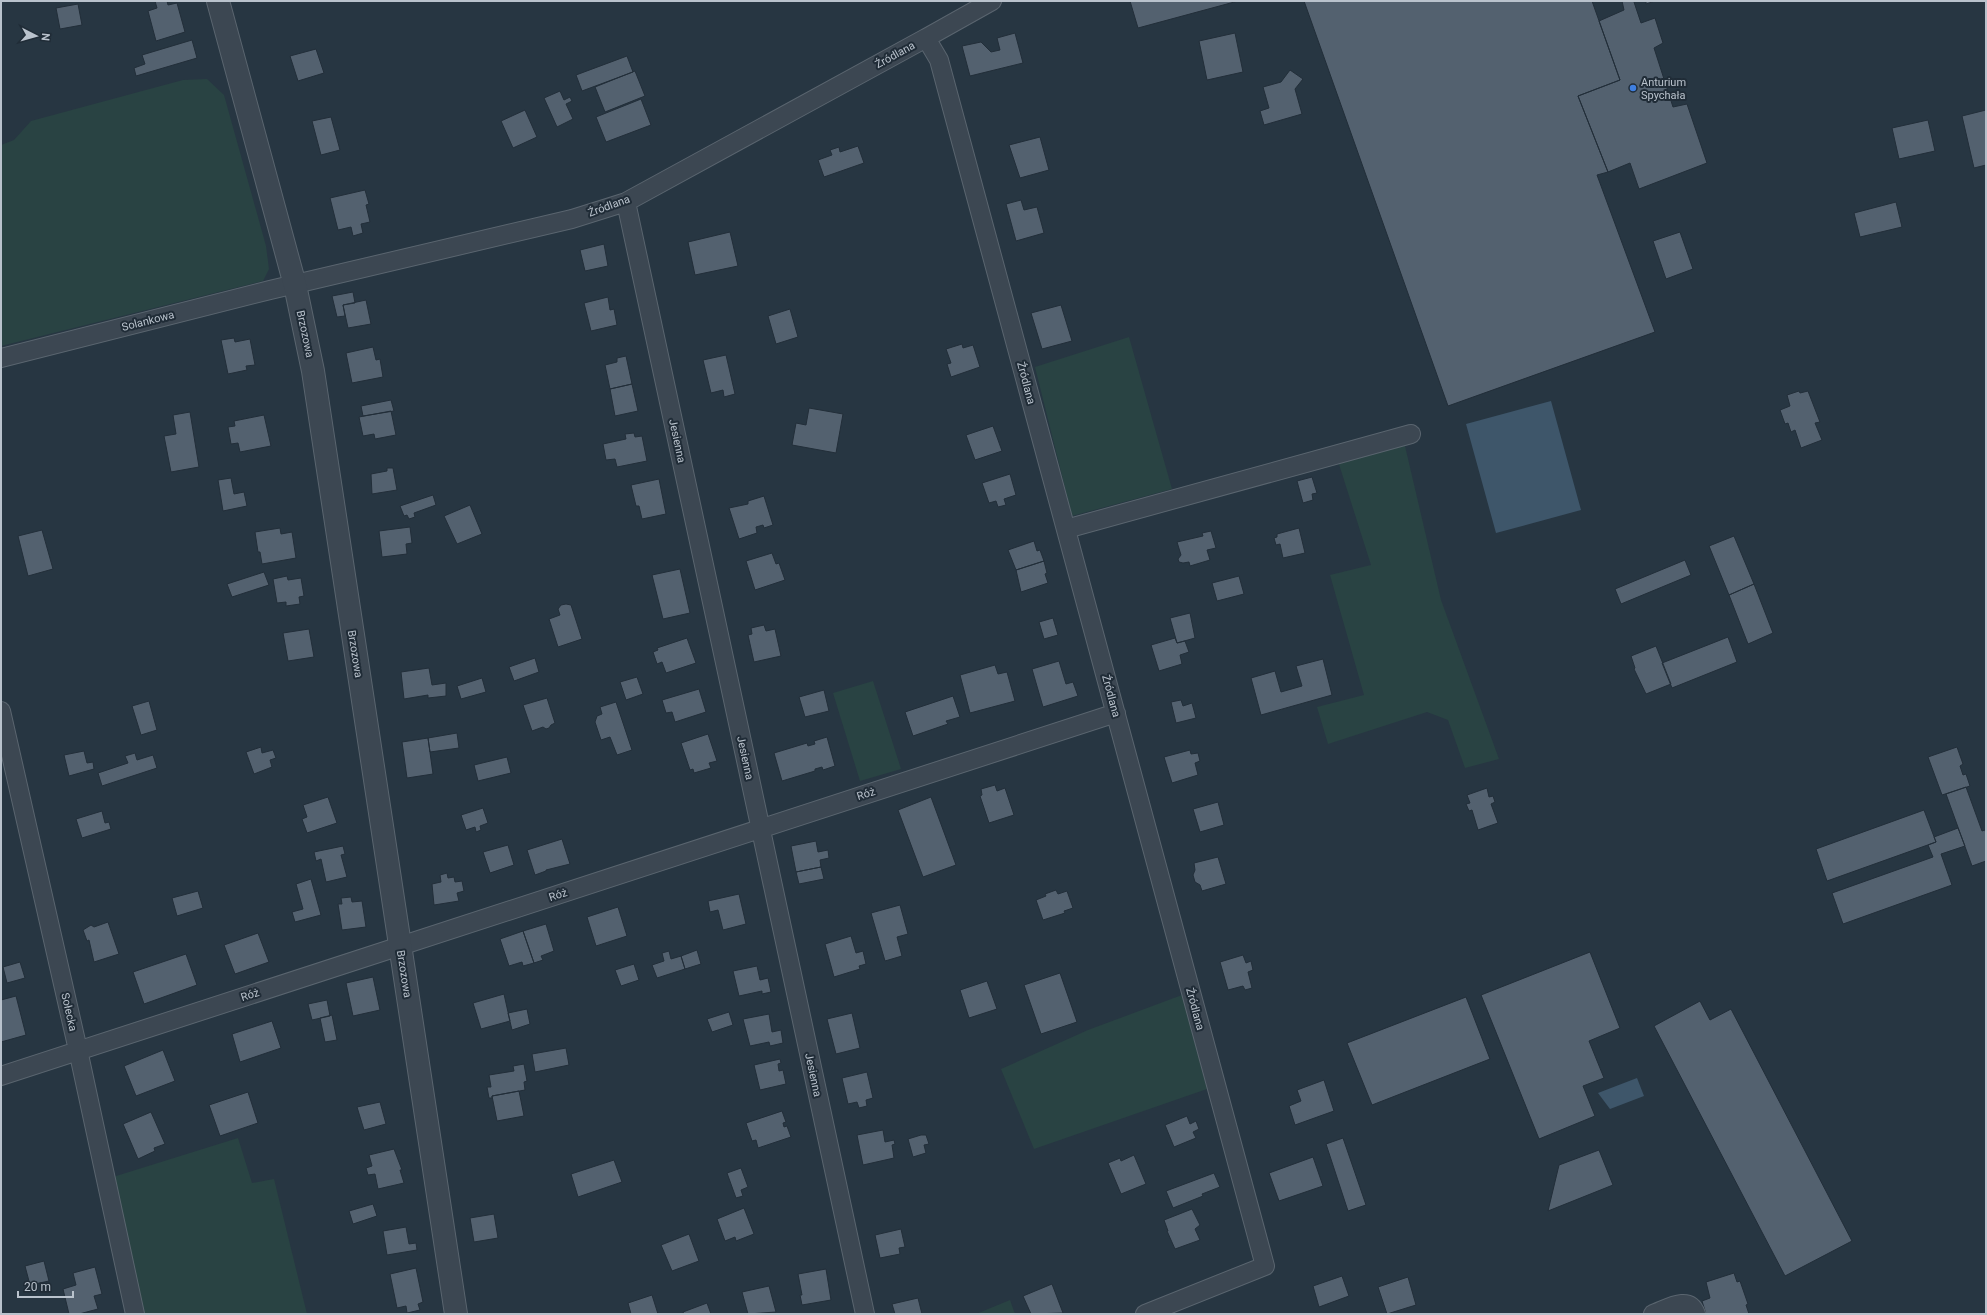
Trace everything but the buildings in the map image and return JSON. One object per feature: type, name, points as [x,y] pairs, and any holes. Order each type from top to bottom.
[{"type":"street","name":"Brzozowa","points":[[218,1],[295,285],[313,371],[456,1314]]},
{"type":"street","points":[[926,38],[992,1]]},
{"type":"street","name":"Źródlana","points":[[295,285],[572,219],[626,202],[926,38],[939,60],[1265,1266],[1145,1314]]},
{"type":"street","name":"Jesienna","points":[[626,202],[865,1314]]},
{"type":"street","name":"Solankowa","points":[[1,358],[295,285]]},
{"type":"street","points":[[1066,529],[1411,434]]},
{"type":"street","name":"Sołecka","points":[[1,711],[78,1050],[135,1314]]},
{"type":"street","name":"Róż","points":[[1,1076],[78,1050],[400,948],[760,828],[1116,713]]},
{"type":"street","points":[[1653,1314],[1680,1304],[1687,1304],[1694,1308],[1696,1314]]},
{"type":"green space","points":[[207,79],[224,95],[266,246],[269,269],[263,281],[1,346],[1,145],[14,140],[31,121],[183,80]]},
{"type":"green space","points":[[1129,337],[1172,489],[1072,516],[1035,367]]},
{"type":"green space","points":[[1405,446],[1441,600],[1499,759],[1465,768],[1448,720],[1427,712],[1328,744],[1317,707],[1364,695],[1330,575],[1371,565],[1337,458]]},
{"type":"green space","points":[[873,681],[901,769],[860,781],[833,693]]},
{"type":"green space","points":[[1182,995],[1207,1089],[1034,1149],[1001,1069],[1088,1030]]},
{"type":"green space","points":[[238,1138],[252,1183],[274,1179],[307,1314],[144,1314],[113,1177]]},
{"type":"green space","points":[[1010,1300],[1015,1314],[976,1314]]},
{"type":"water","points":[[1551,401],[1581,510],[1496,533],[1466,424]]},
{"type":"water","points":[[1637,1078],[1644,1096],[1610,1109],[1598,1093]]},
{"type":"place","name":"Anturium Spychała","points":[[1633,88]]}]
